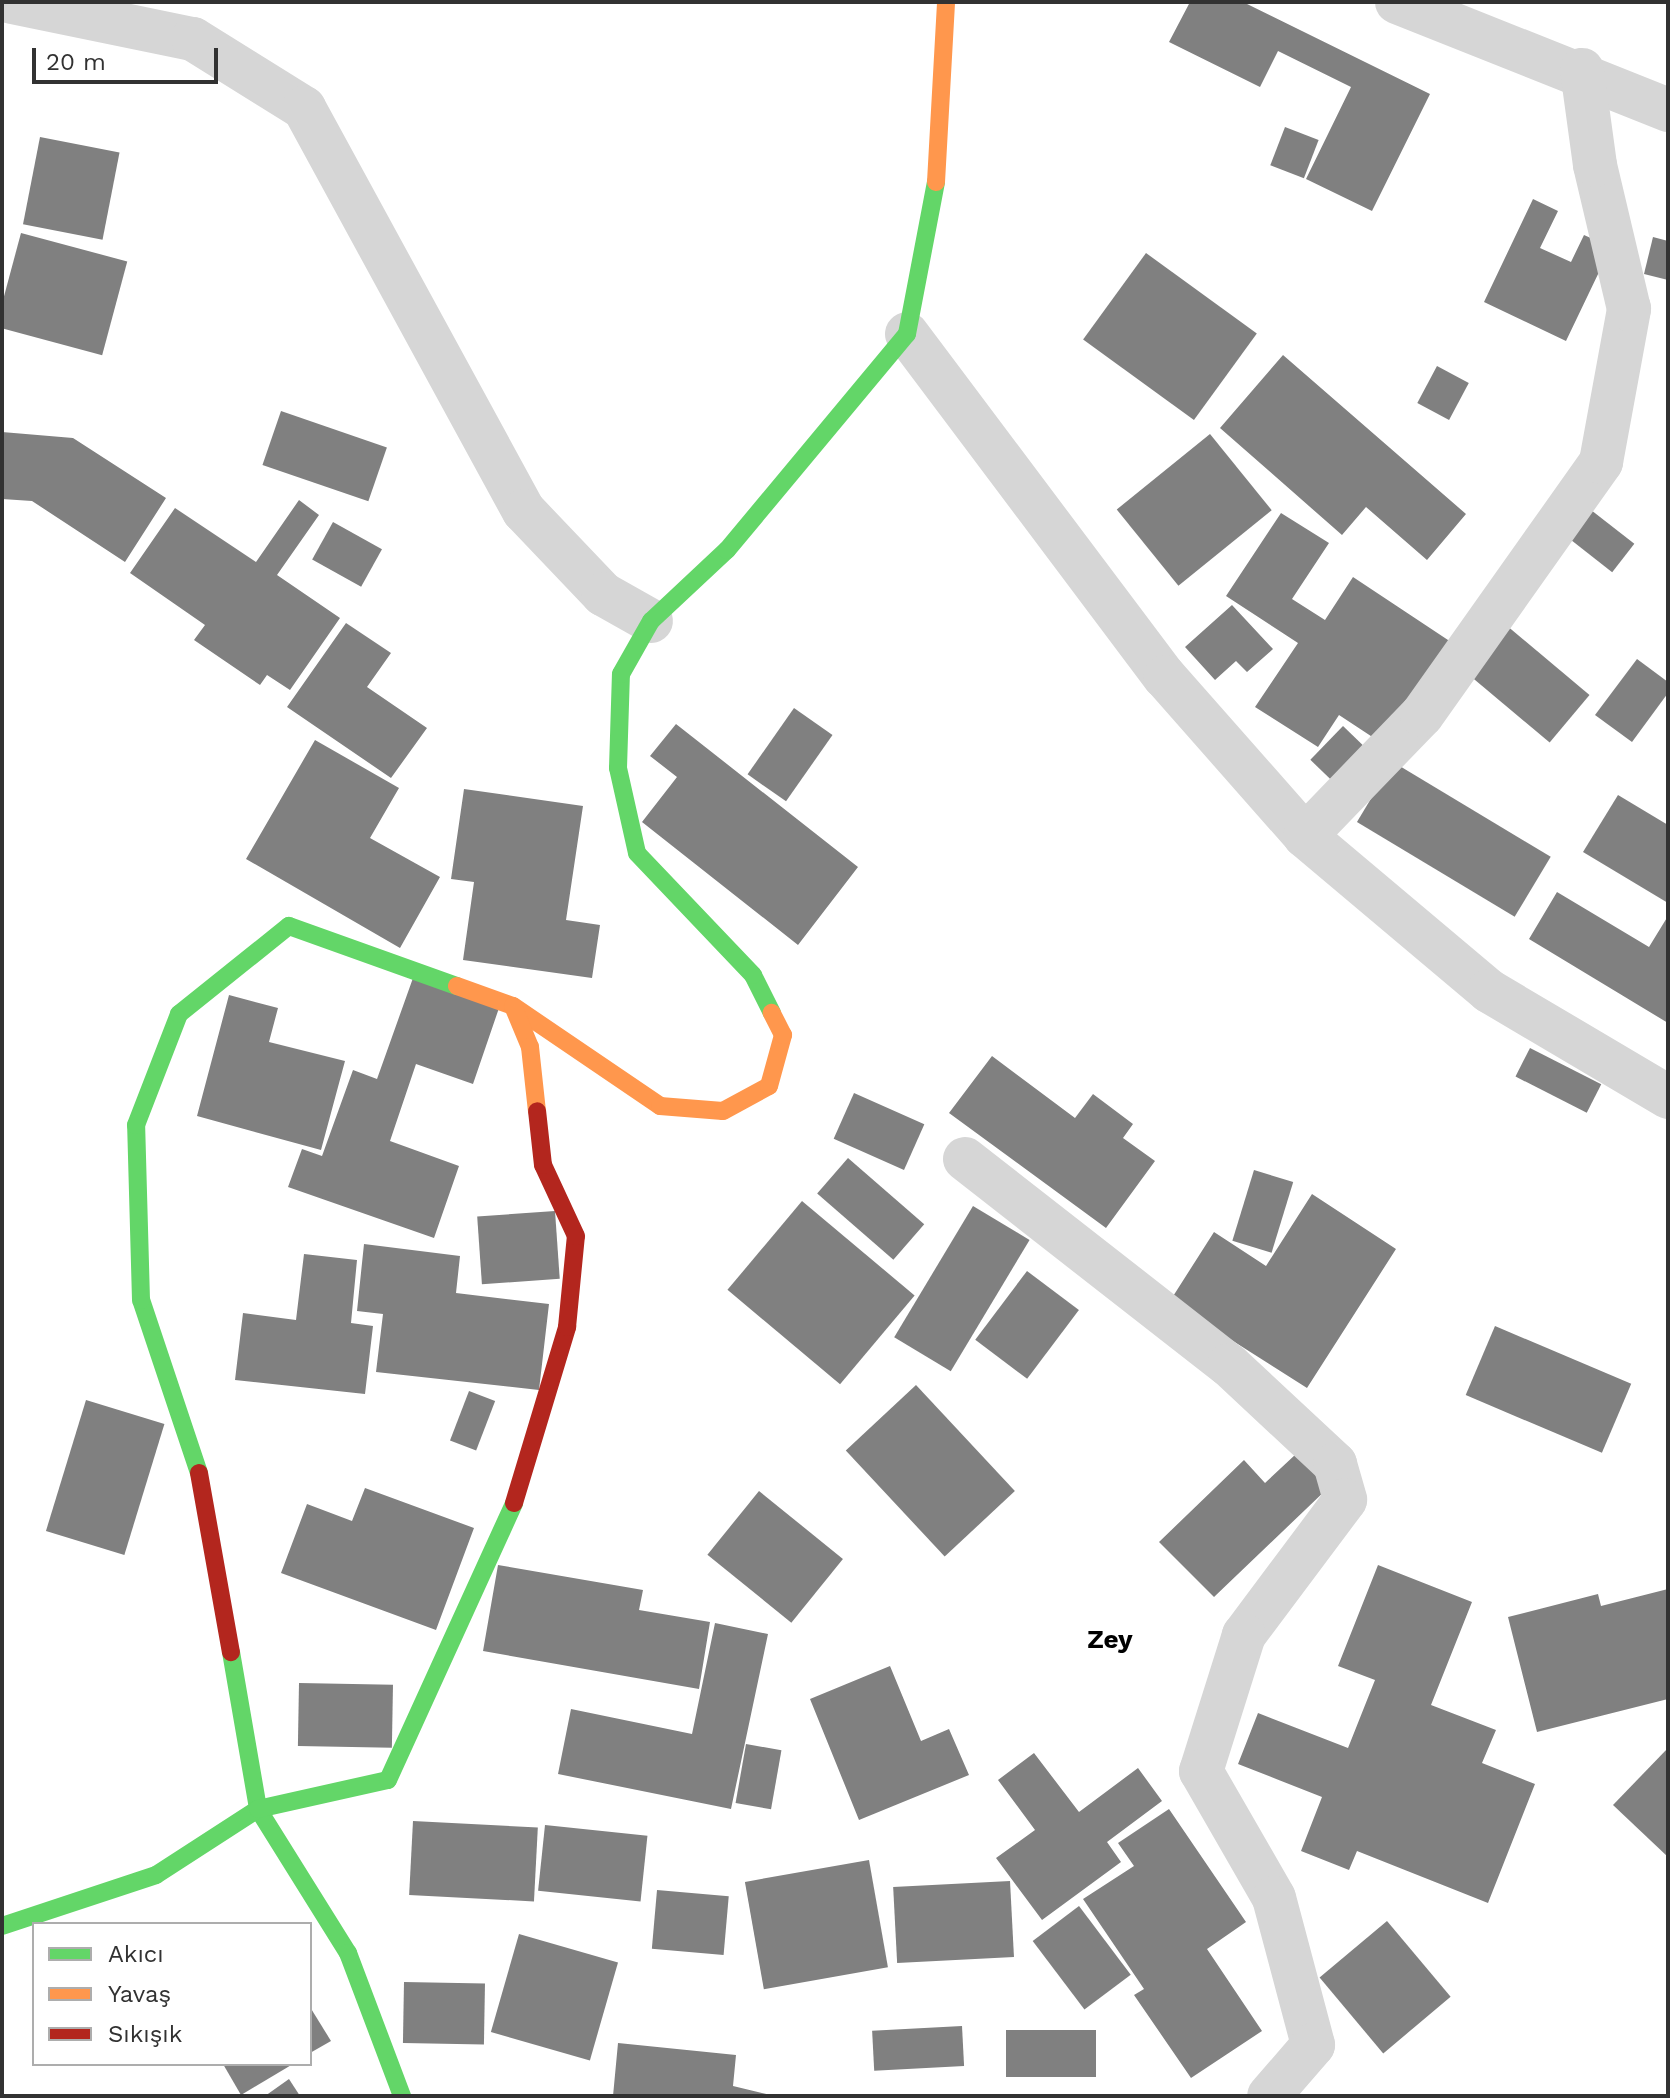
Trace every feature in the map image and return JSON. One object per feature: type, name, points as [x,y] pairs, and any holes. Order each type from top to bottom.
[{"type":"street","points":[[12,2],[193,39],[304,108],[524,511],[603,594],[651,621]]},
{"type":"street","points":[[402,2096],[348,1953],[258,1809],[199,1470],[141,1300],[136,1125],[179,1014],[289,926],[513,1006],[660,1106],[723,1111],[769,1086],[783,1035],[753,975],[637,853],[618,768],[621,674],[651,621],[727,550],[844,414],[907,334],[935,200],[946,2]]},
{"type":"street","points":[[1397,2],[1582,70],[1668,110]]},
{"type":"street","points":[[1305,836],[1422,715],[1601,462],[1629,309],[1595,165],[1582,70]]},
{"type":"street","points":[[907,334],[1165,677],[1305,836],[1489,991],[1668,1097]]},
{"type":"street","points":[[2,1926],[156,1875],[258,1809],[388,1780],[515,1501],[543,1423],[567,1327],[576,1236],[543,1165],[530,1047],[513,1006]]},
{"type":"street","points":[[965,1159],[1229,1365],[1335,1464],[1345,1500],[1244,1635],[1201,1771],[1274,1898],[1313,2045],[1269,2096]]},
{"type":"building","points":[[1190,2],[1243,2],[1430,94],[1372,211],[1306,179],[1351,87],[1278,51],[1260,87],[1169,42]]},
{"type":"building","points":[[1285,127],[1319,140],[1304,178],[1270,165]]},
{"type":"building","points":[[40,137],[120,152],[103,240],[23,224]]},
{"type":"building","points":[[1533,199],[1558,211],[1540,248],[1571,262],[1584,235],[1611,247],[1566,341],[1484,302]]},
{"type":"building","points":[[21,233],[127,261],[102,355],[2,328],[2,304]]},
{"type":"building","points":[[1653,237],[1668,241],[1668,280],[1644,274]]},
{"type":"building","points":[[1146,253],[1257,334],[1194,420],[1083,340]]},
{"type":"building","points":[[1283,355],[1466,514],[1427,560],[1366,507],[1342,535],[1220,428]]},
{"type":"building","points":[[1437,366],[1469,383],[1449,420],[1417,403]]},
{"type":"building","points":[[281,411],[387,447],[368,501],[262,465]]},
{"type":"building","points":[[2,432],[73,438],[166,498],[125,562],[32,501],[2,499]]},
{"type":"building","points":[[1210,434],[1272,510],[1178,586],[1117,510]]},
{"type":"building","points":[[299,500],[319,515],[277,575],[340,618],[290,690],[267,675],[260,685],[194,640],[205,625],[130,573],[175,508],[256,562]]},
{"type":"building","points":[[1591,510],[1634,544],[1612,572],[1569,538]]},
{"type":"building","points":[[1281,513],[1329,543],[1292,599],[1325,620],[1353,577],[1451,642],[1383,744],[1339,715],[1318,747],[1255,707],[1298,643],[1226,596]]},
{"type":"building","points":[[333,522],[382,549],[361,587],[312,560]]},
{"type":"building","points":[[1232,605],[1273,649],[1247,672],[1236,661],[1215,680],[1185,647]]},
{"type":"building","points":[[346,623],[391,653],[367,687],[427,728],[391,778],[287,707]]},
{"type":"building","points":[[1506,625],[1589,695],[1550,743],[1466,672]]},
{"type":"building","points":[[1637,659],[1668,682],[1668,693],[1632,742],[1595,715]]},
{"type":"building","points":[[794,708],[833,735],[786,801],[748,774]]},
{"type":"building","points":[[676,724],[858,867],[798,945],[642,822],[677,777],[650,756]]},
{"type":"building","points":[[1343,726],[1366,748],[1333,782],[1310,760]]},
{"type":"building","points":[[315,740],[399,788],[370,838],[440,877],[400,948],[246,859]]},
{"type":"building","points":[[1393,762],[1551,857],[1515,917],[1357,822]]},
{"type":"building","points":[[464,789],[583,806],[566,920],[600,925],[592,978],[463,960],[474,882],[451,879]]},
{"type":"building","points":[[1618,795],[1668,825],[1668,903],[1583,852]]},
{"type":"building","points":[[1557,892],[1649,947],[1668,916],[1668,1023],[1529,939]]},
{"type":"building","points":[[413,978],[499,1008],[473,1084],[416,1064],[390,1141],[459,1166],[434,1238],[288,1187],[302,1149],[322,1156],[353,1070],[377,1079]]},
{"type":"building","points":[[229,995],[278,1008],[269,1042],[345,1061],[321,1150],[197,1116]]},
{"type":"building","points":[[1530,1048],[1601,1084],[1587,1113],[1515,1077]]},
{"type":"building","points":[[992,1056],[1075,1118],[1093,1094],[1133,1124],[1123,1138],[1155,1161],[1106,1228],[949,1113]]},
{"type":"building","points":[[854,1093],[924,1124],[904,1170],[834,1139]]},
{"type":"building","points":[[848,1158],[924,1224],[893,1260],[817,1193]]},
{"type":"building","points":[[1254,1170],[1293,1182],[1272,1253],[1232,1241]]},
{"type":"building","points":[[1312,1194],[1396,1249],[1307,1388],[1170,1301],[1214,1232],[1266,1266]]},
{"type":"building","points":[[802,1201],[915,1295],[840,1384],[727,1290]]},
{"type":"building","points":[[973,1206],[1030,1240],[951,1371],[894,1337]]},
{"type":"building","points":[[555,1211],[560,1279],[482,1284],[477,1216]]},
{"type":"building","points":[[364,1244],[460,1256],[456,1293],[549,1304],[539,1390],[376,1372],[383,1314],[357,1311]]},
{"type":"building","points":[[304,1254],[357,1260],[351,1323],[373,1326],[365,1394],[235,1380],[243,1313],[296,1320]]},
{"type":"building","points":[[1027,1271],[1079,1310],[1027,1379],[975,1340]]},
{"type":"building","points":[[1495,1326],[1631,1384],[1602,1453],[1466,1395]]},
{"type":"building","points":[[916,1385],[1015,1491],[945,1557],[846,1450]]},
{"type":"building","points":[[469,1391],[495,1401],[476,1451],[450,1440]]},
{"type":"building","points":[[86,1400],[164,1424],[124,1555],[46,1531]]},
{"type":"building","points":[[1296,1454],[1328,1488],[1214,1597],[1159,1542],[1244,1460],[1265,1483]]},
{"type":"building","points":[[365,1488],[474,1528],[436,1630],[281,1573],[307,1504],[352,1521]]},
{"type":"building","points":[[759,1491],[843,1559],[791,1623],[707,1555]]},
{"type":"building","points":[[498,1565],[643,1590],[639,1610],[710,1622],[699,1689],[483,1651]]},
{"type":"building","points":[[1378,1565],[1472,1602],[1431,1705],[1496,1730],[1482,1763],[1535,1784],[1488,1903],[1357,1851],[1349,1870],[1301,1851],[1322,1797],[1238,1764],[1258,1713],[1348,1748],[1375,1680],[1338,1666]]},
{"type":"building","points":[[1668,1589],[1668,1699],[1537,1732],[1508,1617],[1598,1594],[1601,1606]]},
{"type":"building","points":[[715,1623],[768,1634],[731,1809],[558,1774],[571,1709],[692,1734]]},
{"type":"building","points":[[890,1666],[921,1741],[949,1729],[969,1775],[859,1820],[810,1699]]},
{"type":"building","points":[[299,1683],[393,1685],[392,1748],[298,1746]]},
{"type":"building","points":[[746,1744],[781,1750],[771,1809],[736,1803]]},
{"type":"building","points":[[1668,1748],[1668,1857],[1613,1805]]},
{"type":"building","points":[[1034,1753],[1079,1812],[1138,1768],[1162,1801],[1107,1842],[1121,1862],[1042,1920],[996,1858],[1035,1830],[998,1780]]},
{"type":"building","points":[[1169,1809],[1246,1922],[1207,1949],[1262,2031],[1191,2078],[1134,1995],[1144,1989],[1083,1899],[1134,1866],[1118,1843]]},
{"type":"building","points":[[413,1821],[538,1828],[534,1901],[409,1895]]},
{"type":"building","points":[[545,1825],[647,1836],[641,1901],[538,1891]]},
{"type":"building","points":[[869,1860],[888,1967],[764,1989],[745,1882]]},
{"type":"building","points":[[1010,1881],[1014,1957],[897,1963],[893,1887]]},
{"type":"building","points":[[657,1890],[729,1896],[724,1955],[652,1949]]},
{"type":"building","points":[[1079,1906],[1131,1975],[1084,2010],[1033,1941]]},
{"type":"building","points":[[1387,1921],[1451,1997],[1383,2053],[1320,1978]]},
{"type":"building","points":[[519,1934],[618,1962],[590,2060],[491,2032]]},
{"type":"building","points":[[404,1982],[485,1983],[484,2044],[403,2043]]},
{"type":"building","points":[[312,2010],[331,2041],[312,2052]]},
{"type":"building","points":[[962,2026],[964,2066],[874,2071],[872,2031]]},
{"type":"building","points":[[1006,2030],[1096,2030],[1096,2077],[1006,2077]]},
{"type":"building","points":[[618,2043],[736,2055],[733,2086],[775,2096],[613,2096]]},
{"type":"building","points":[[224,2066],[290,2066],[241,2095]]},
{"type":"building","points":[[289,2079],[300,2096],[265,2096]]},
{"type":"traffic: fast","points":[[772,1013],[753,975],[637,853],[618,768],[621,674],[651,621],[727,550],[907,334],[936,182]]},
{"type":"traffic: fast","points":[[199,1473],[141,1300],[136,1125],[179,1014],[289,926],[457,986]]},
{"type":"traffic: fast","points":[[2,1926],[156,1875],[258,1809],[388,1780],[514,1503]]},
{"type":"traffic: fast","points":[[231,1652],[258,1809],[348,1953],[402,2096]]},
{"type":"traffic: slow","points":[[936,182],[946,2]]},
{"type":"traffic: slow","points":[[457,986],[513,1006],[660,1106],[723,1111],[769,1086],[783,1035],[772,1013]]},
{"type":"traffic: slow","points":[[513,1006],[530,1047],[537,1111]]},
{"type":"traffic: jam","points":[[514,1503],[567,1327],[576,1236],[543,1165],[537,1111]]},
{"type":"traffic: jam","points":[[199,1473],[231,1652]]},
{"type":"district","name":"Zey","points":[[1110,1640]]}]
